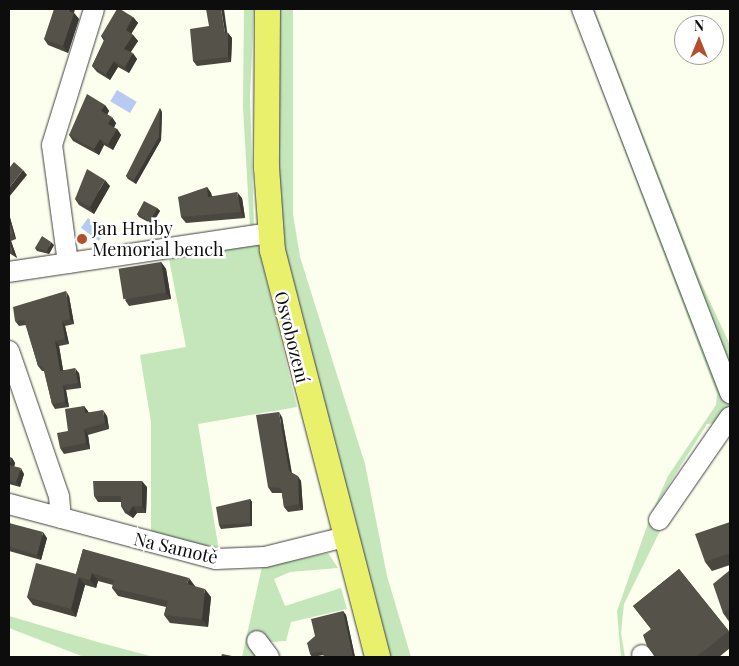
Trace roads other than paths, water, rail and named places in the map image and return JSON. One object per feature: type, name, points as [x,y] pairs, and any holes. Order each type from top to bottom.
[{"type":"main road","name":"Osvobození","points":[[267,9],[270,233],[283,307],[377,657]]},
{"type":"street","points":[[68,263],[53,137],[94,9]]},
{"type":"street","points":[[582,9],[730,393]]},
{"type":"street","points":[[9,272],[270,233]]},
{"type":"street","points":[[9,351],[59,496],[60,518]]},
{"type":"street","points":[[659,520],[730,416]]},
{"type":"street","name":"Na Samotě","points":[[9,504],[188,555],[234,560],[272,556],[345,536]]},
{"type":"water","points":[[117,90],[137,102],[130,113],[110,101]]},
{"type":"water","points":[[88,218],[106,231],[99,241],[81,228]]},
{"type":"place","name":"Jan Hruby Memorial bench","points":[[82,239]]}]
